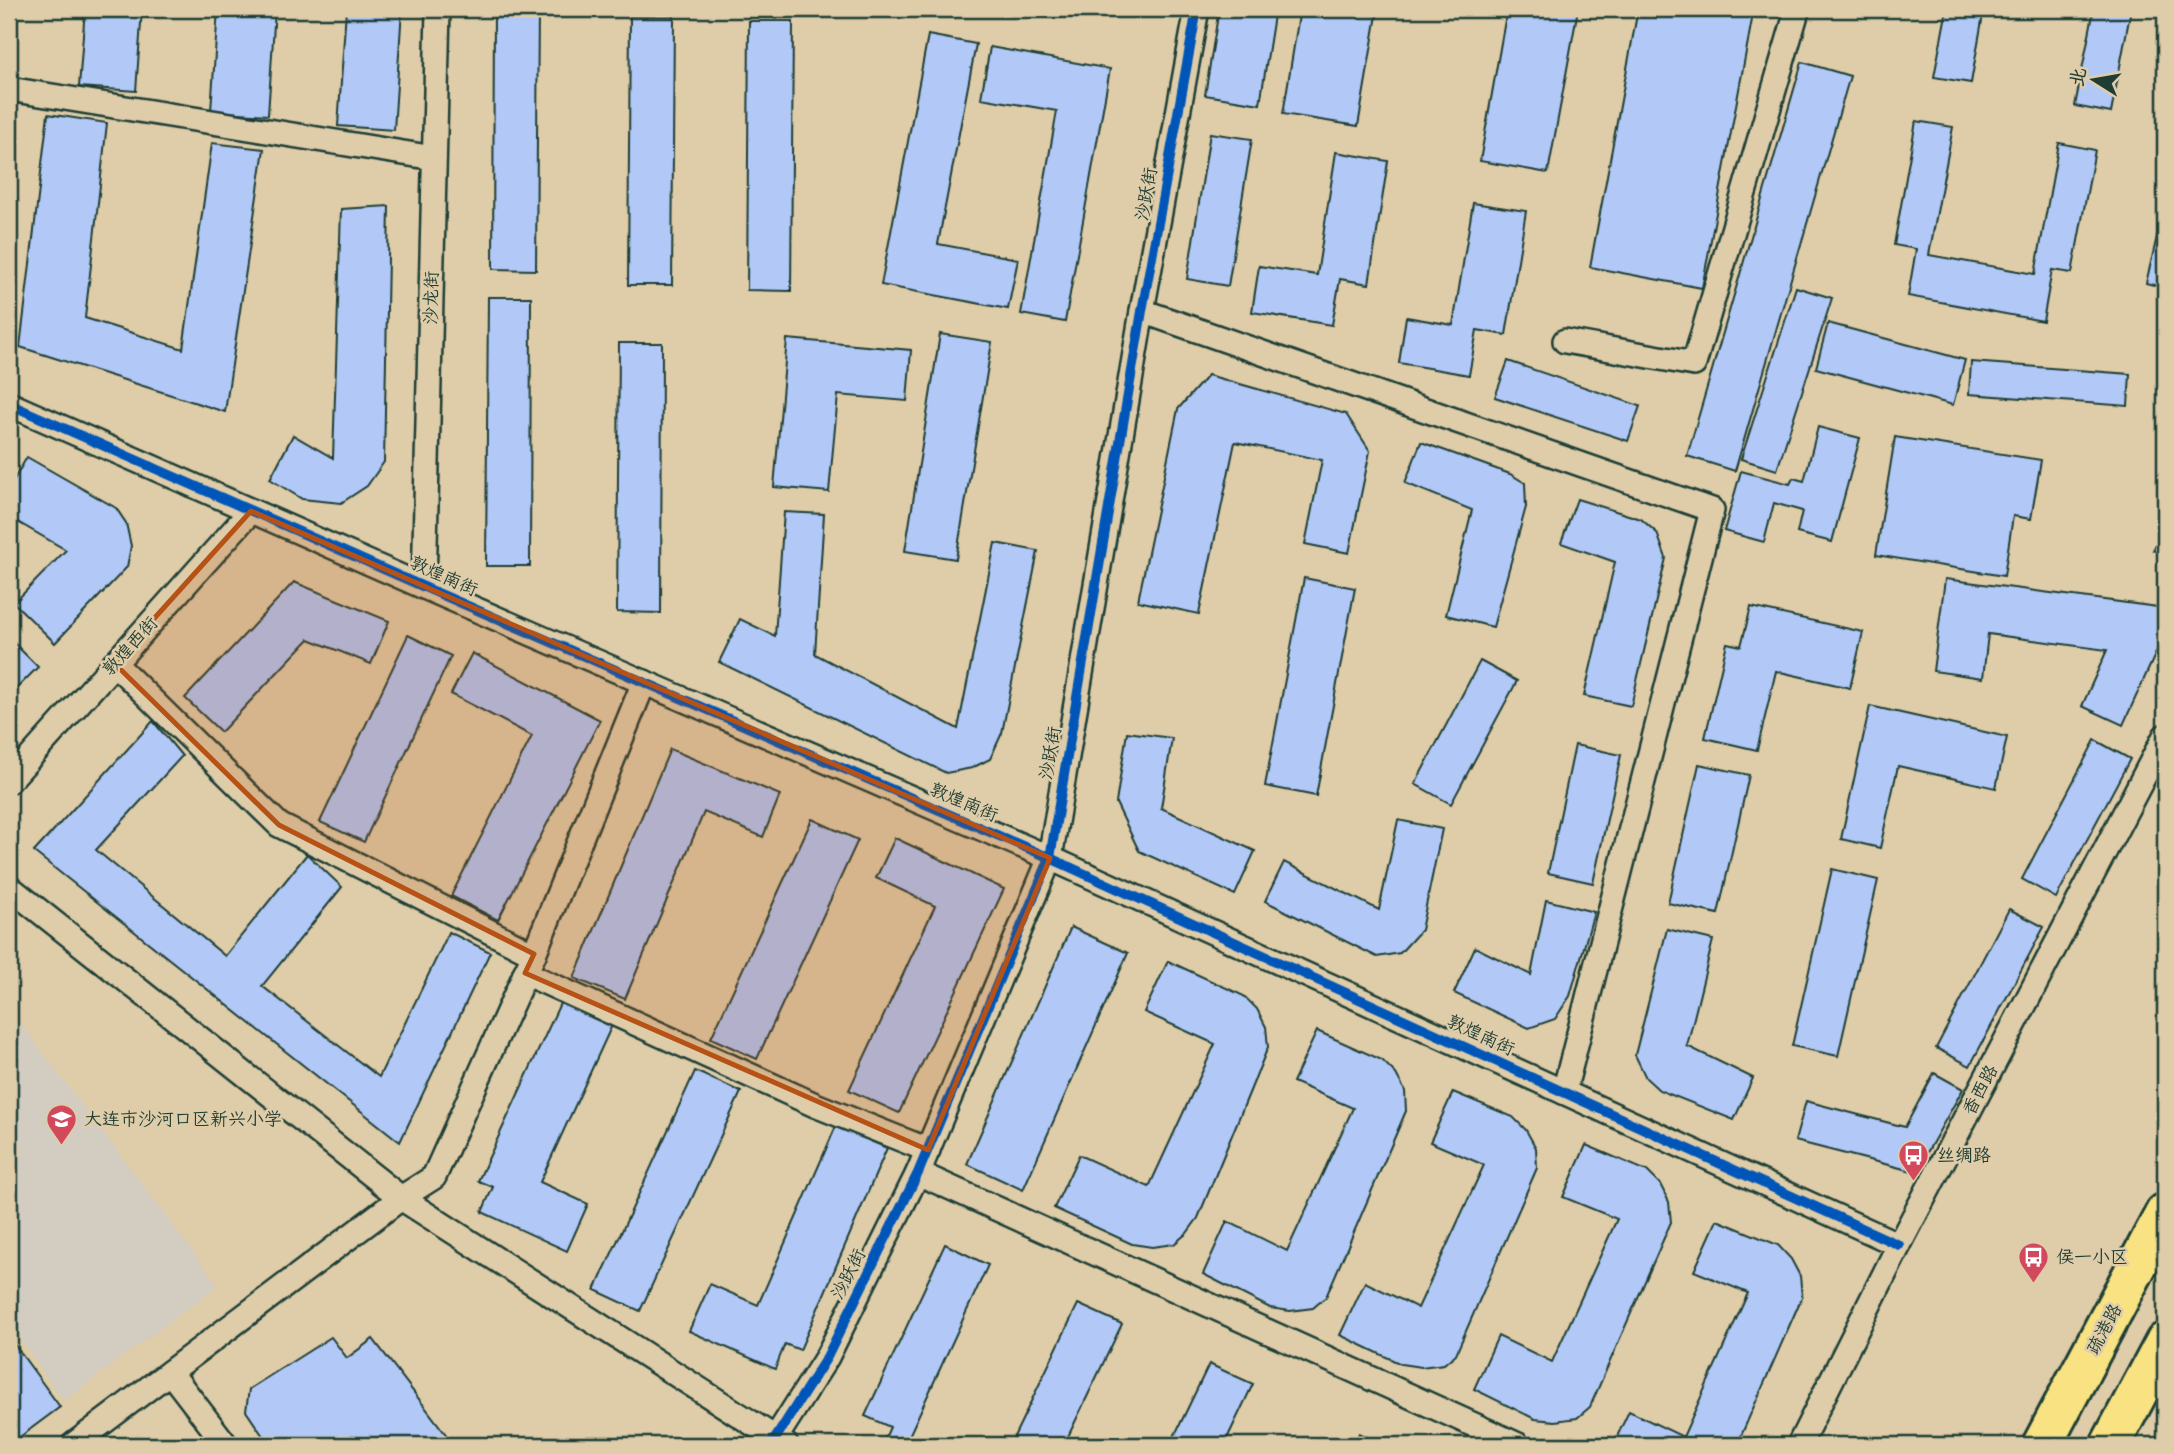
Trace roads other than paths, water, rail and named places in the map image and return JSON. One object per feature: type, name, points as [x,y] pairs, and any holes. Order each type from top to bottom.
[{"type":"highway","name":"疏港路","points":[[2042,1445],[2165,1213]]},
{"type":"highway","points":[[2110,1445],[2165,1342]]},
{"type":"street","name":"沙龙街","points":[[424,587],[438,9]]},
{"type":"street","name":"沙跃街","points":[[776,1443],[827,1357],[918,1172],[1050,858],[1197,9]]},
{"type":"street","points":[[1565,341],[1694,364],[1796,9]]},
{"type":"street","points":[[9,89],[434,158]]},
{"type":"street","points":[[1143,311],[1712,510],[1564,1092]]},
{"type":"street","name":"敦煌南街","points":[[9,404],[1050,858],[1899,1245]]},
{"type":"street","name":"敦煌西街","points":[[9,780],[251,511]]},
{"type":"street","points":[[114,663],[279,825],[530,963],[815,1104],[928,1150]]},
{"type":"street","points":[[74,1445],[401,1198],[434,1177],[530,963],[644,682]]},
{"type":"street","name":"香西路","points":[[1799,1445],[1899,1245],[2165,736]]},
{"type":"street","points":[[9,887],[401,1198],[776,1443]]},
{"type":"street","points":[[918,1172],[1518,1445]]},
{"type":"street","points":[[170,1373],[226,1445]]},
{"type":"place","name":"大连市沙河口区新兴小学","points":[[61,1146]]},
{"type":"place","name":"丝绸路","points":[[1914,1182]]},
{"type":"place","name":"侯一小区","points":[[2033,1284]]}]
